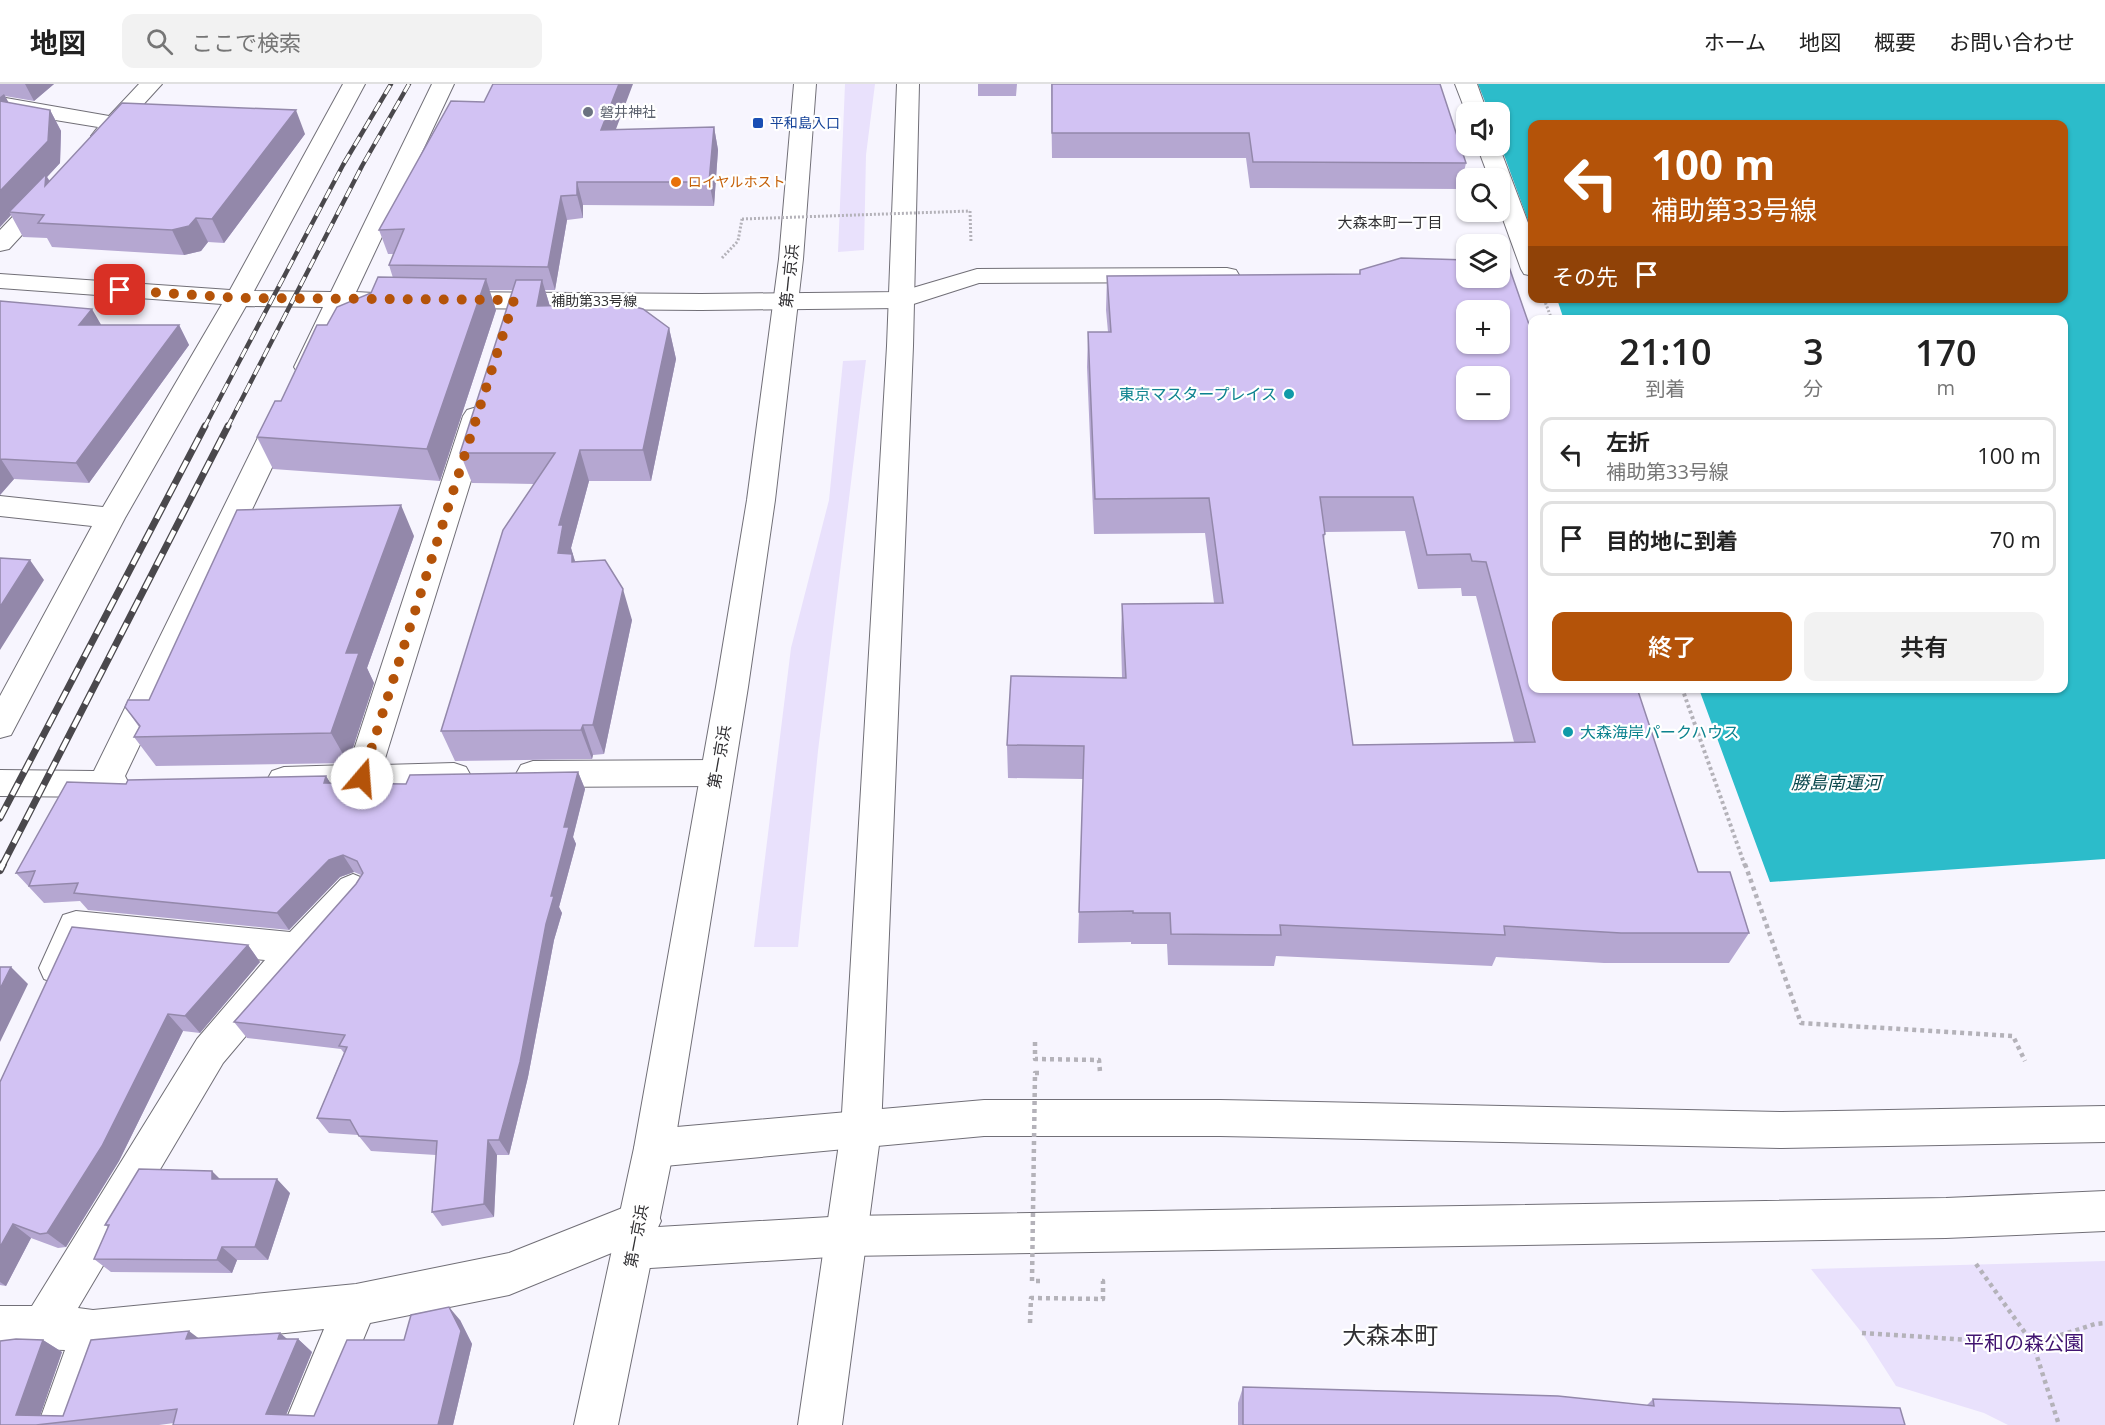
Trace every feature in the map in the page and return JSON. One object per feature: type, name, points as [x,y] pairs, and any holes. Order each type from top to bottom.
[{"type":"main road","points":[[89,149],[151,84]]},
{"type":"main road","points":[[0,726],[111,518],[238,298],[354,84]]},
{"type":"main road","points":[[104,784],[444,84]]},
{"type":"main road","name":"第一京浜","points":[[596,1425],[654,1148],[761,500],[786,300],[805,84]]},
{"type":"main road","points":[[820,1425],[861,1130],[902,300],[908,84]]},
{"type":"main road","points":[[1466,84],[1472,102]]},
{"type":"main road","points":[[0,104],[114,123]]},
{"type":"main road","points":[[0,244],[65,175]]},
{"type":"main road","points":[[1510,215],[1526,273]]},
{"type":"main road","name":"補助第33号線","points":[[0,281],[238,298],[339,300],[510,312],[786,300],[902,300],[978,276],[1252,275]]},
{"type":"main road","points":[[362,778],[485,391]]},
{"type":"main road","points":[[0,532],[10,507],[111,518]]},
{"type":"main road","points":[[257,780],[716,773]]},
{"type":"main road","points":[[0,783],[140,783]]},
{"type":"main road","points":[[44,1327],[210,1051],[298,948],[353,889]]},
{"type":"main road","points":[[41,1002],[76,926],[298,948]]},
{"type":"main road","points":[[654,1148],[984,1118],[1232,1118],[1782,1130],[2105,1124]]},
{"type":"main road","points":[[0,1327],[44,1327],[93,1331],[356,1305],[509,1274],[637,1235],[848,1236],[1934,1218],[2105,1211]]},
{"type":"main road","points":[[306,1425],[356,1305]]},
{"type":"main road","points":[[60,1425],[93,1331]]},
{"type":"path","points":[[722,258],[731,252],[738,241],[742,219],[970,211],[971,250]]},
{"type":"path","points":[[1684,693],[1801,1023],[2013,1036],[2025,1061]]},
{"type":"path","points":[[1035,1042],[1035,1059],[1099,1060],[1100,1073]]},
{"type":"path","points":[[1042,1073],[1035,1073],[1032,1281],[1050,1281]]},
{"type":"path","points":[[1975,1262],[2033,1344],[2059,1425]]},
{"type":"path","points":[[1030,1323],[1031,1298],[1103,1299],[1103,1281],[1092,1281]]},
{"type":"path","points":[[1862,1333],[2033,1344],[2095,1324],[2105,1323]]},
{"type":"green space","points":[[845,84],[875,84],[866,155],[864,250],[838,252]]},
{"type":"green space","points":[[866,360],[818,751],[798,947],[754,947],[791,648],[829,500],[843,361]]},
{"type":"green space","name":"平和の森公園","points":[[2105,1261],[2105,1425],[2008,1425],[1984,1413],[1896,1386],[1862,1333],[1811,1269]]},
{"type":"water","name":"勝島南運河","points":[[1478,84],[2105,84],[2105,859],[1770,882],[1700,693],[2068,693],[2068,315],[1562,315],[1558,303],[2068,303],[2068,120],[1528,120],[1528,220],[1504,156],[1510,156],[1510,102],[1485,102]]},
{"type":"building","points":[[493,84],[619,84],[601,130],[714,127],[709,182],[577,182],[577,195],[561,196],[548,267],[389,265],[404,229],[379,230],[451,101],[484,102]]},
{"type":"building","points":[[1052,84],[1440,84],[1456,133],[1456,156],[1464,156],[1466,163],[1253,162],[1249,133],[1052,133]]},
{"type":"building","points":[[0,101],[50,110],[48,141],[0,191]]},
{"type":"building","points":[[122,103],[296,110],[212,219],[196,218],[189,226],[172,230],[38,223],[44,215],[9,212],[46,174],[45,186]]},
{"type":"building","points":[[1401,258],[1456,260],[1456,288],[1510,288],[1510,270],[1528,322],[1528,693],[1639,693],[1698,872],[1730,872],[1749,933],[1621,933],[1504,926],[1505,935],[1280,925],[1281,935],[1171,934],[1170,913],[1079,912],[1084,746],[1007,745],[1011,676],[1126,678],[1122,604],[1223,603],[1209,498],[1095,499],[1088,332],[1111,332],[1107,276],[1360,274],[1360,270]],"holes":[[[1320,497],[1413,497],[1427,555],[1470,554],[1472,561],[1486,562],[1535,742],[1353,745],[1323,535],[1325,534]]]},
{"type":"building","points":[[378,277],[486,279],[427,449],[257,437],[275,401],[281,401],[317,325],[327,325],[337,307],[371,293]]},
{"type":"building","points":[[516,280],[542,280],[537,306],[624,304],[643,309],[669,328],[643,450],[580,450],[559,525],[563,525],[558,553],[572,554],[572,562],[605,560],[623,589],[593,725],[583,725],[581,730],[441,731],[503,530],[555,453],[460,453]]},
{"type":"building","points":[[0,301],[92,309],[79,325],[179,325],[76,463],[0,460]]},
{"type":"building","points":[[401,505],[346,653],[359,653],[331,733],[134,737],[140,726],[125,707],[128,700],[149,700],[237,510]]},
{"type":"building","points":[[0,558],[30,560],[0,607]]},
{"type":"building","points":[[578,772],[564,827],[569,827],[551,896],[554,896],[546,924],[520,1062],[499,1140],[488,1140],[484,1204],[432,1212],[437,1141],[359,1136],[350,1120],[317,1118],[347,1047],[339,1046],[345,1035],[234,1022],[356,884],[363,873],[357,861],[343,855],[329,860],[277,913],[74,893],[78,883],[29,886],[35,871],[16,873],[67,782],[126,784],[128,780],[326,776],[324,783],[406,784],[410,775]]},
{"type":"building","points":[[72,927],[248,945],[185,1016],[168,1014],[102,1146],[47,1233],[40,1234],[13,1224],[0,1247],[0,1082]]},
{"type":"building","points":[[0,967],[11,967],[0,989]]},
{"type":"building","points":[[139,1169],[212,1171],[212,1179],[277,1179],[255,1247],[222,1247],[217,1260],[94,1259],[109,1225],[105,1225]]},
{"type":"building","points":[[449,1307],[461,1331],[438,1425],[173,1425],[177,1409],[36,1425],[0,1425],[0,1341],[43,1340],[16,1415],[63,1416],[91,1340],[189,1331],[186,1339],[280,1333],[278,1339],[298,1339],[266,1414],[314,1416],[347,1340],[404,1340],[411,1315]]},
{"type":"building","points":[[1243,1387],[1558,1396],[1654,1406],[1653,1399],[1900,1408],[1905,1425],[1243,1425]]},
{"type":"railway","points":[[204,428],[343,165],[391,84]]},
{"type":"railway","points":[[227,428],[362,166],[409,84]]},
{"type":"railway","points":[[0,818],[205,426]]},
{"type":"railway","points":[[2,866],[228,426]]},
{"type":"railway","points":[[0,870],[2,866]]},
{"type":"place","name":"磐井神社","points":[[588,112]]},
{"type":"place","name":"平和島入口","points":[[758,123]]},
{"type":"place","name":"ロイヤルホスト","points":[[676,182]]},
{"type":"place","name":"東京マスタープレイス","points":[[1289,394]]},
{"type":"place","name":"大森海岸パークハウス","points":[[1568,732]]},
{"type":"district","name":"大森本町一丁目","points":[[1390,223]]},
{"type":"district","name":"大森本町","points":[[1390,1336]]},
{"type":"route","points":[[120,290],[238,298],[514,300],[362,778]]}]
